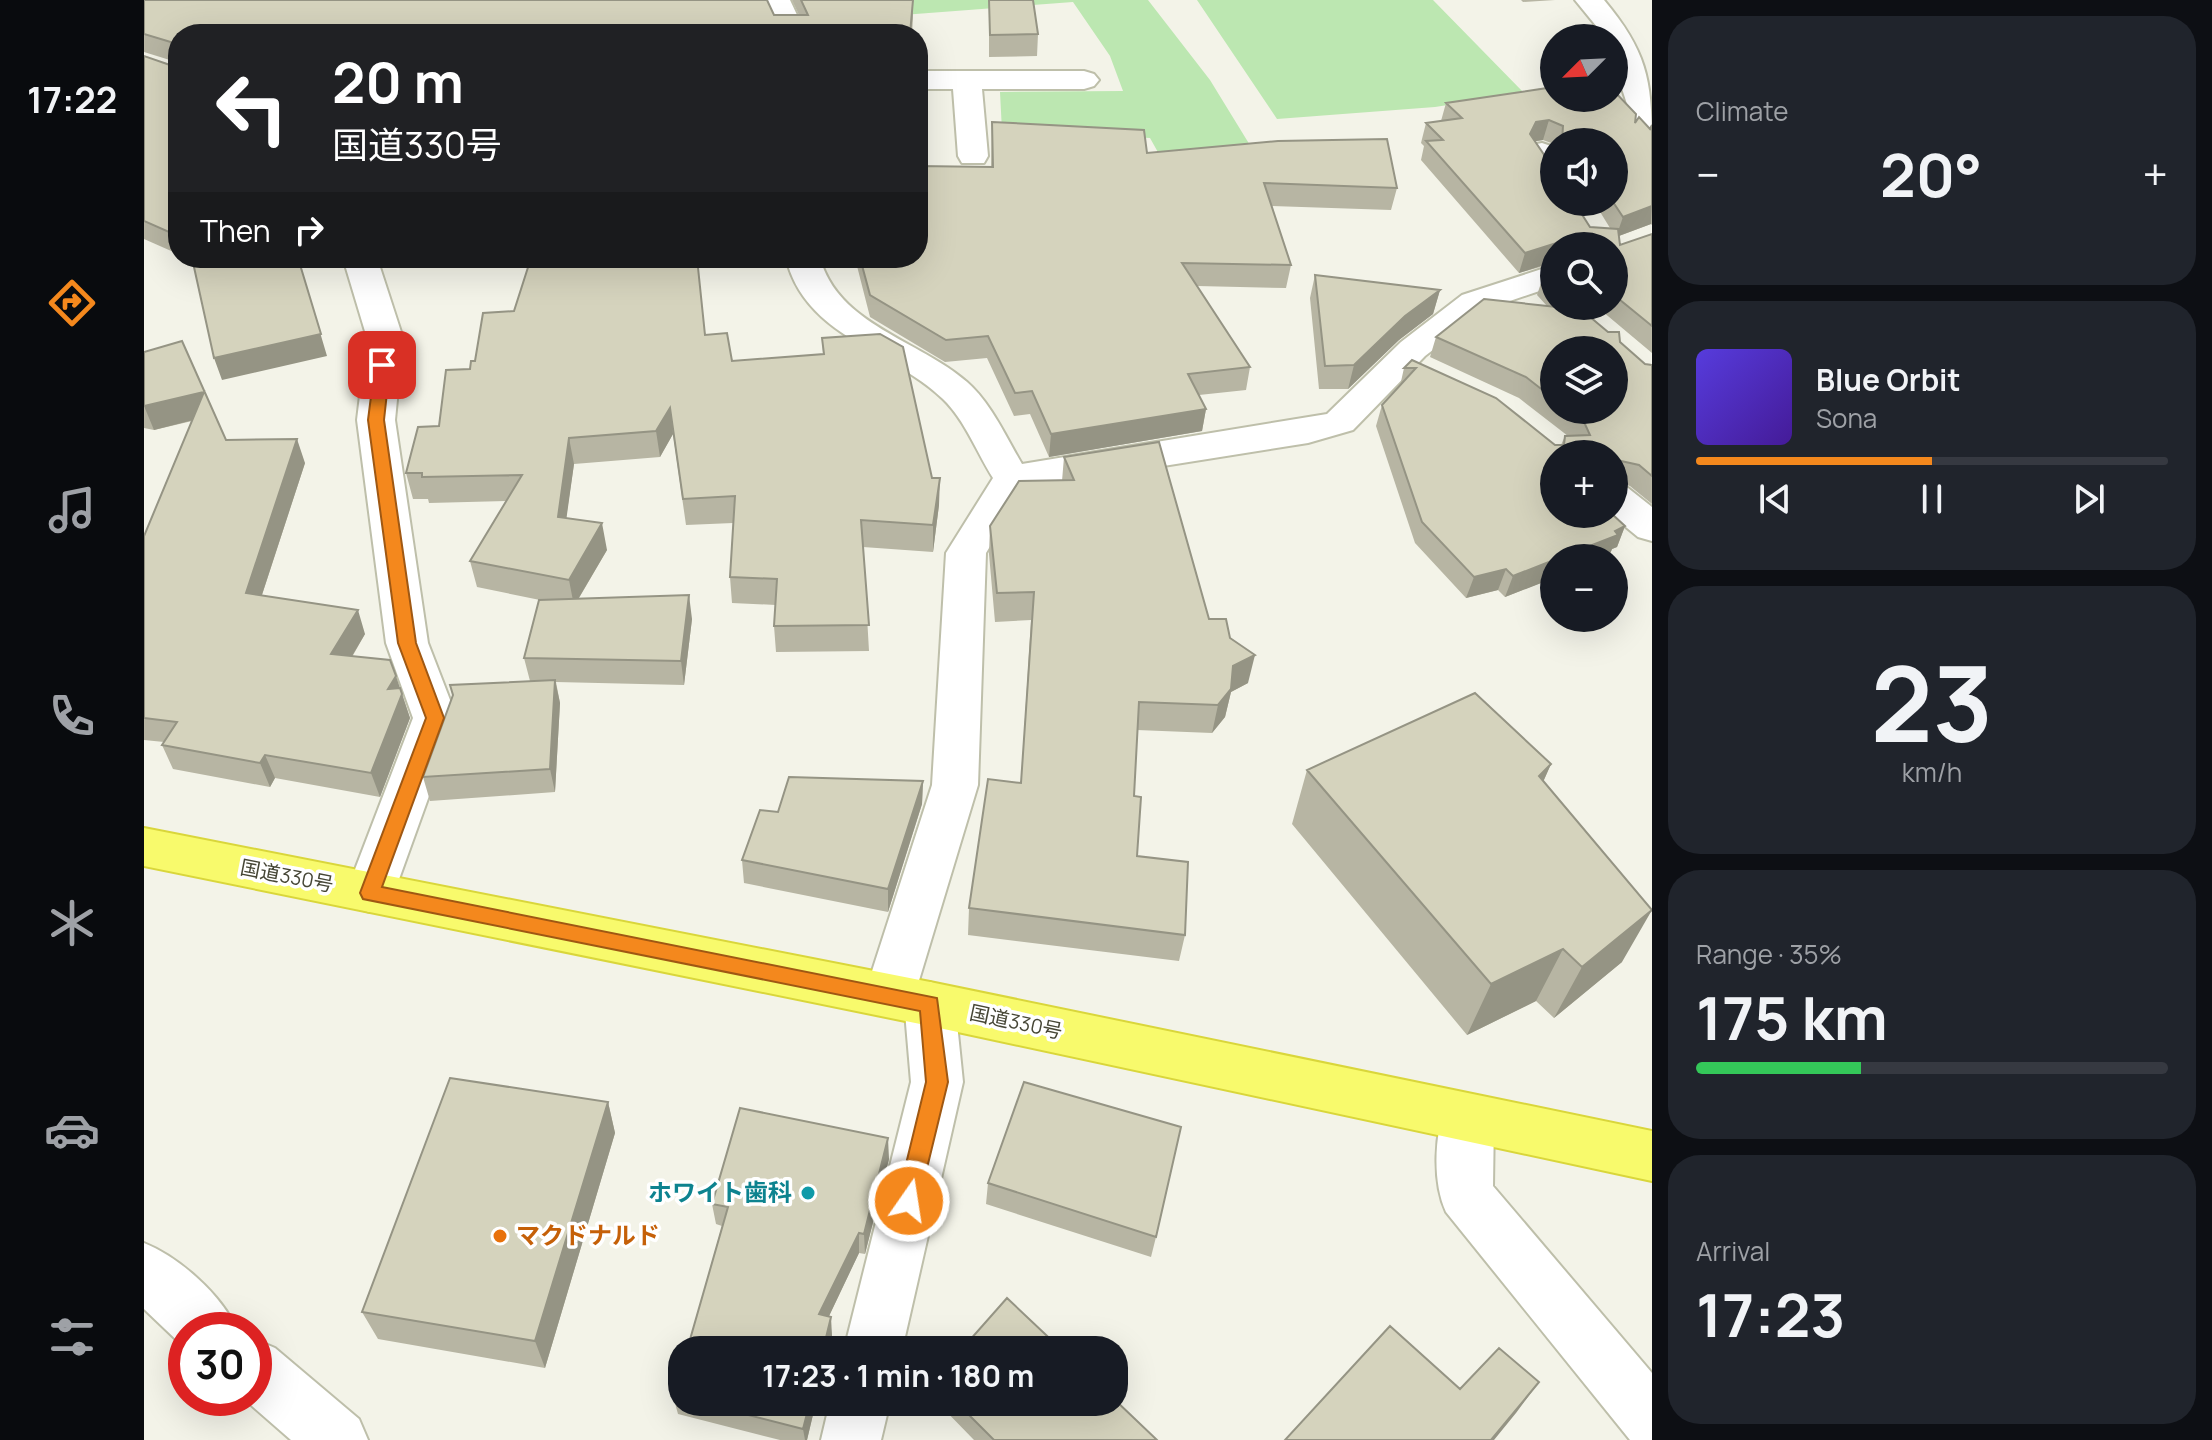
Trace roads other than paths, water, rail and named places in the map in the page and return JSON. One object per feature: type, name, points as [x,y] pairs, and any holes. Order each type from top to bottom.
[{"type":"highway","name":"国道330号","points":[[144,847],[910,1000],[1652,1156]]},
{"type":"street","points":[[776,0],[787,24]]},
{"type":"street","points":[[1589,0],[1619,36],[1652,135]]},
{"type":"street","points":[[928,80],[1084,80]]},
{"type":"street","points":[[967,80],[973,156]]},
{"type":"street","points":[[363,268],[385,338],[376,420],[407,643],[435,718],[370,893]]},
{"type":"street","points":[[805,268],[825,305],[956,391],[1012,478]]},
{"type":"street","points":[[876,1336],[937,1082],[910,1000],[955,785],[966,553],[1012,478],[1308,431],[1340,422],[1401,361],[1474,302],[1540,285]]},
{"type":"street","points":[[1401,361],[1440,379]]},
{"type":"street","points":[[1628,508],[1652,528]]},
{"type":"street","points":[[1467,1118],[1465,1194],[1652,1419]]},
{"type":"street","points":[[144,1270],[189,1312]]},
{"type":"street","points":[[272,1384],[338,1440]]},
{"type":"street","points":[[851,1440],[857,1416]]},
{"type":"place","name":"ホワイト歯科","points":[[808,1193]]},
{"type":"place","name":"マクドナルド","points":[[500,1236]]}]
